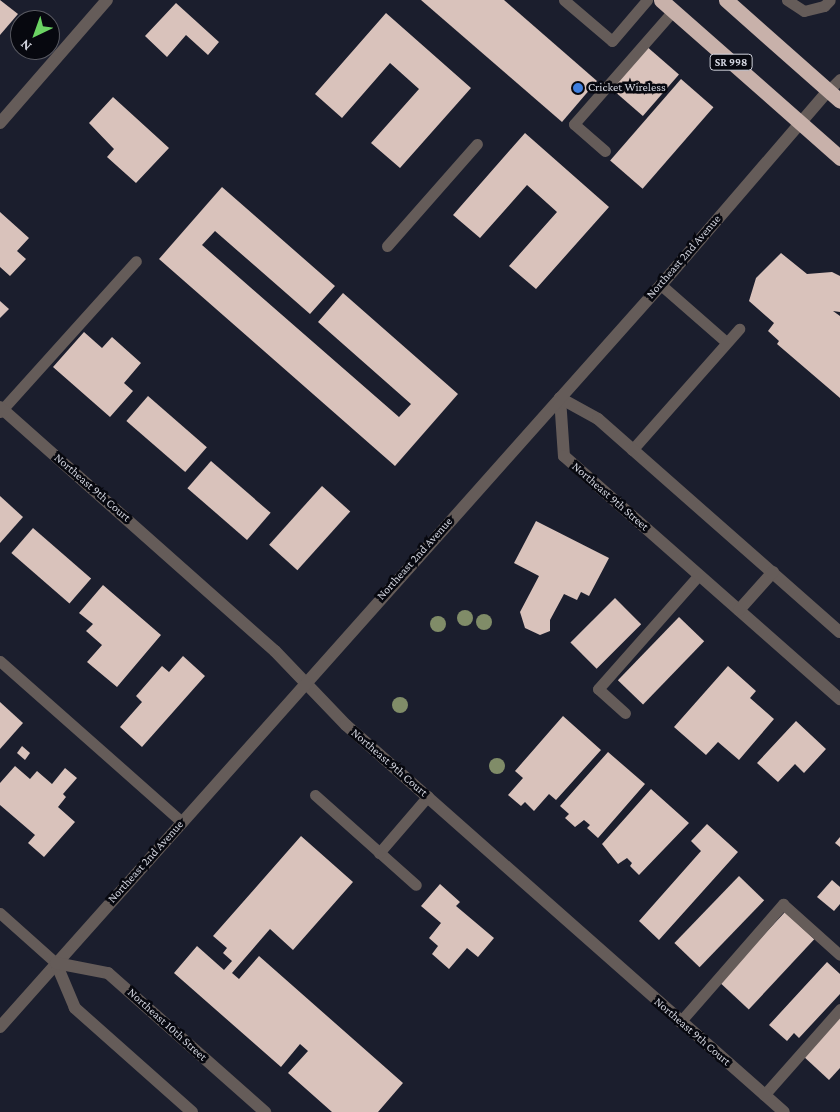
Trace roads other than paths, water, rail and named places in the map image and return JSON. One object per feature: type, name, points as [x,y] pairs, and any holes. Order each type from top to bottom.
[{"type":"highway","name":"SR 998","points":[[661,0],[840,158]]},
{"type":"highway","points":[[726,0],[840,101]]},
{"type":"street","points":[[0,123],[107,0]]},
{"type":"street","name":"Northeast 2nd Avenue","points":[[0,1027],[306,681],[661,285],[828,91]]},
{"type":"street","points":[[560,398],[598,419],[840,632]]},
{"type":"street","name":"Northeast 9th Street","points":[[560,398],[564,456],[840,698]]},
{"type":"street","name":"Northeast 9th Court","points":[[1,410],[306,681],[346,725],[784,1112]]},
{"type":"street","points":[[740,610],[773,572]]},
{"type":"street","points":[[56,963],[75,1008],[192,1112]]},
{"type":"street","name":"Northeast 10th Street","points":[[56,963],[108,973],[265,1112]]},
{"type":"lane","points":[[564,0],[612,41],[647,0]]},
{"type":"lane","points":[[787,0],[804,11],[824,6],[830,0]]},
{"type":"lane","points":[[604,151],[574,124],[673,11]]},
{"type":"lane","points":[[828,91],[840,79]]},
{"type":"lane","points":[[386,246],[477,144]]},
{"type":"lane","points":[[1,410],[136,261]]},
{"type":"lane","points":[[661,285],[726,342]]},
{"type":"lane","points":[[632,450],[739,329]]},
{"type":"lane","points":[[625,713],[598,689],[699,575]]},
{"type":"lane","points":[[0,661],[182,822]]},
{"type":"lane","points":[[315,795],[416,885]]},
{"type":"lane","points":[[379,852],[428,796]]},
{"type":"lane","points":[[680,1022],[783,904],[840,955]]},
{"type":"lane","points":[[0,914],[56,963]]},
{"type":"lane","points":[[764,1095],[840,1009]]},
{"type":"place","name":"Cricket Wireless","points":[[578,88]]}]
